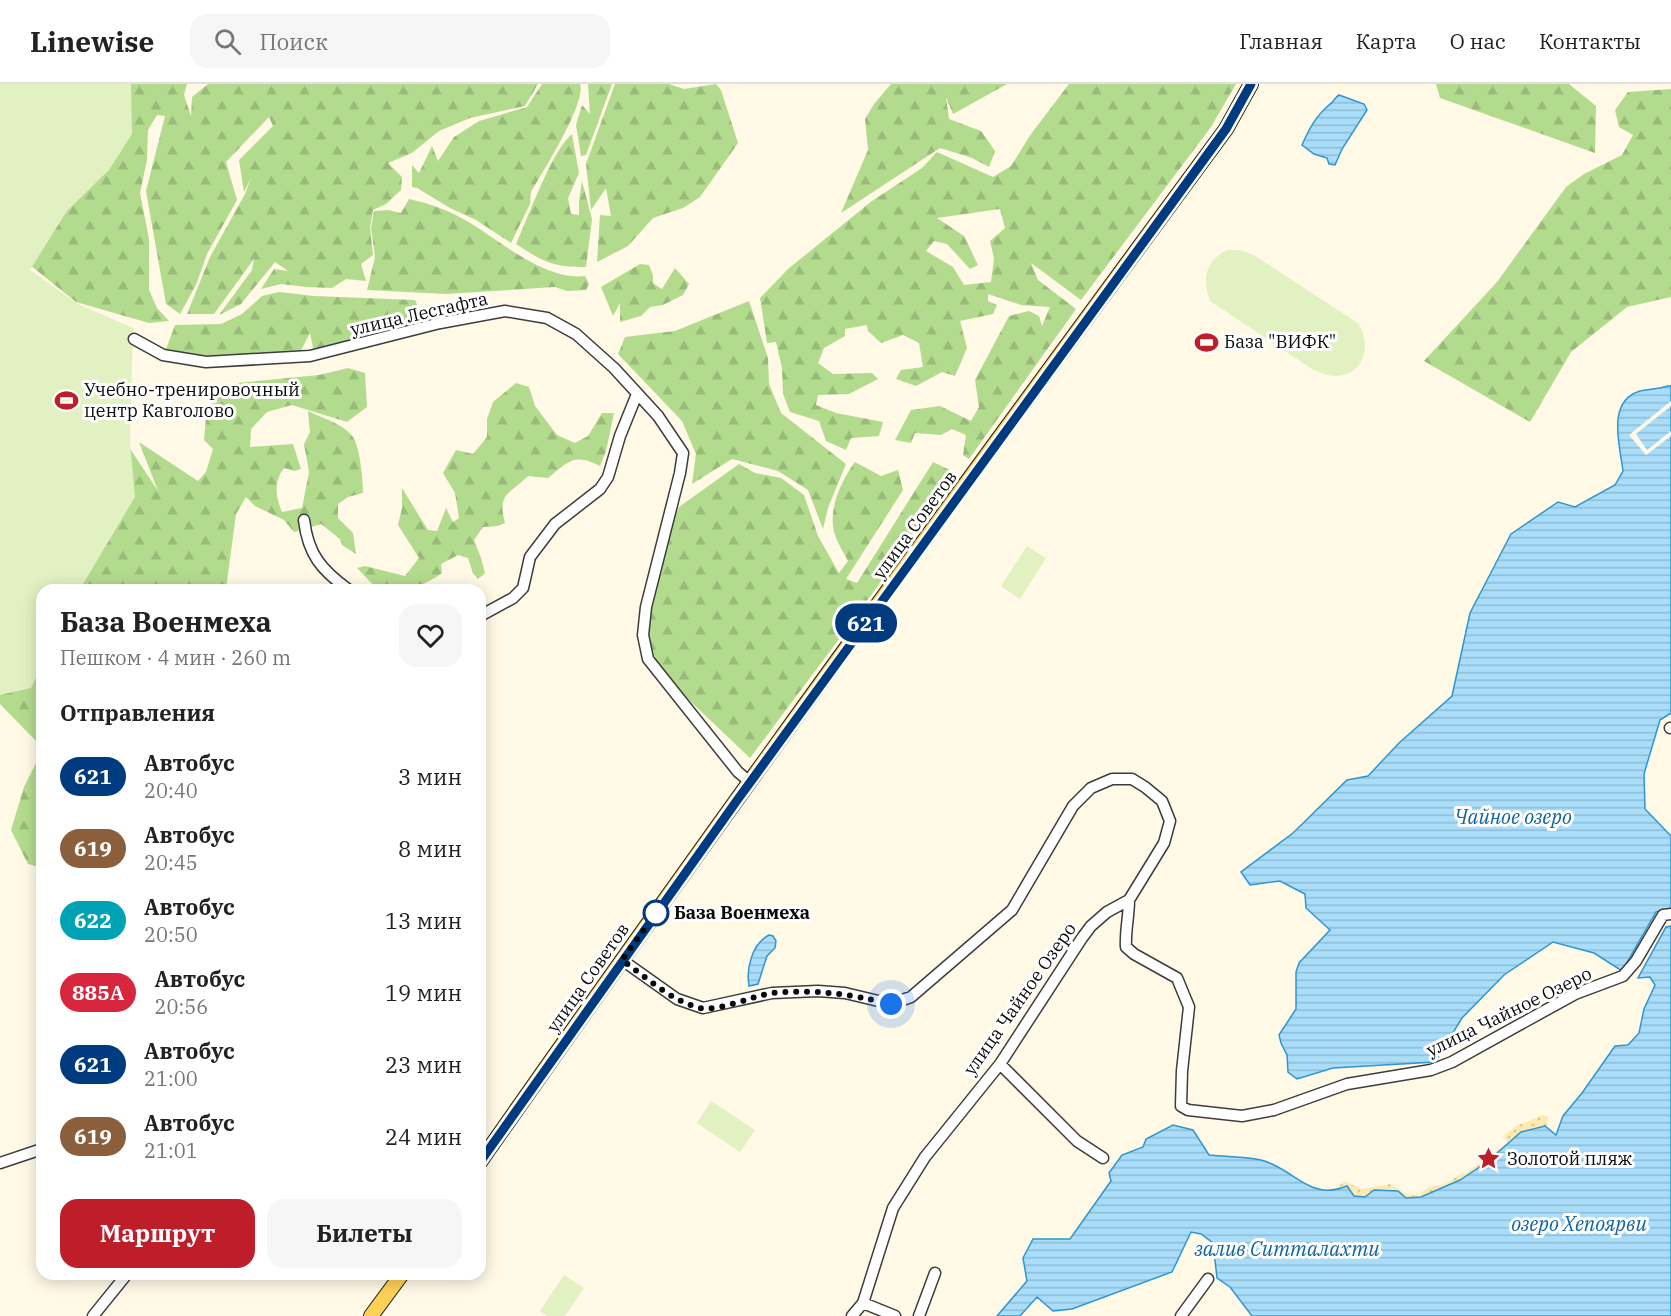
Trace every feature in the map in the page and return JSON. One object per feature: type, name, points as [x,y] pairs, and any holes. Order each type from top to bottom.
[{"type":"main road","name":"улица Советов","points":[[486,1153],[750,782],[1219,138],[1251,84]]},
{"type":"main road","points":[[371,1316],[398,1280]]},
{"type":"street","name":"улица Лесгафта","points":[[134,339],[163,355],[206,362],[310,356],[440,323],[505,311],[547,318],[576,334],[614,368],[658,416],[683,453],[646,607],[643,635],[648,658],[738,772],[750,782]]},
{"type":"street","points":[[486,613],[513,598],[523,588],[530,557],[555,524],[600,489],[608,477],[620,436],[638,394]]},
{"type":"street","points":[[304,520],[306,541],[318,562],[341,584]]},
{"type":"street","points":[[622,960],[676,999],[703,1008],[772,993],[818,991],[845,993],[891,1004],[911,997],[1012,910],[1073,806],[1092,788],[1112,779],[1132,779],[1146,787],[1162,801],[1170,821],[1164,843],[1129,900]]},
{"type":"street","name":"улица Чайное Озеро","points":[[852,1316],[863,1304],[893,1208],[901,1193],[925,1157],[1000,1064],[1091,926],[1107,912],[1129,900],[1129,915],[1125,933],[1126,947],[1134,954],[1177,978],[1189,1007],[1182,1071],[1181,1106],[1188,1110],[1242,1116],[1274,1110],[1347,1084],[1431,1070],[1452,1062],[1575,994],[1623,976],[1636,961],[1663,915],[1671,914]]},
{"type":"street","points":[[1000,1064],[1077,1141],[1103,1158]]},
{"type":"street","points":[[0,1162],[36,1151]]},
{"type":"street","points":[[920,1316],[934,1273]]},
{"type":"street","points":[[1181,1316],[1208,1278]]},
{"type":"street","points":[[93,1316],[122,1280]]},
{"type":"street","points":[[863,1304],[895,1316]]},
{"type":"green space","name":"Учебно-тренировочный центр Кавголово","points":[[0,84],[131,84],[132,134],[109,170],[67,211],[30,270],[78,304],[133,328],[130,442],[135,497],[83,584],[36,584],[36,678],[31,688],[0,695]]},
{"type":"green space","points":[[119,84],[187,84],[184,95],[191,116],[192,97],[208,84],[538,84],[525,106],[470,118],[439,131],[412,153],[388,163],[402,177],[401,190],[386,204],[373,210],[370,227],[373,255],[361,264],[366,281],[346,279],[332,288],[281,284],[261,289],[274,269],[288,271],[275,262],[241,304],[219,315],[252,270],[254,259],[214,314],[187,314],[210,257],[245,194],[251,178],[244,192],[239,160],[273,126],[269,117],[226,162],[237,200],[207,254],[196,285],[180,314],[166,304],[146,191],[165,116],[157,115],[148,130],[147,160],[140,193],[149,239],[149,290],[157,308],[169,321],[149,323],[76,302],[25,261]]},
{"type":"green space","points":[[542,84],[580,84],[580,93],[577,106],[562,138],[531,192],[530,204],[511,243],[476,220],[412,187],[412,165],[419,173],[432,146],[438,161],[454,137],[479,121],[527,107]]},
{"type":"green space","points":[[588,84],[612,84],[586,155],[581,156],[576,125],[582,105],[590,114]]},
{"type":"green space","points":[[615,84],[669,84],[684,89],[716,84],[721,90],[738,143],[700,197],[683,208],[653,218],[628,246],[597,262],[600,215],[611,216],[606,188],[591,210],[586,164]]},
{"type":"green space","points":[[891,84],[1007,84],[953,114],[946,97],[949,119],[981,131],[995,151],[989,167],[972,158],[940,148],[841,213],[868,150],[865,119]]},
{"type":"green space","points":[[1069,84],[1236,84],[1211,127],[1081,300],[1031,263],[1038,280],[1076,309],[969,459],[963,455],[966,435],[952,429],[941,435],[915,433],[911,443],[895,440],[911,410],[940,406],[971,421],[979,407],[975,380],[1009,316],[1029,311],[1039,316],[1042,326],[1050,307],[1021,305],[988,294],[988,301],[997,305],[993,314],[960,321],[967,348],[955,376],[942,372],[916,386],[896,379],[901,370],[923,367],[919,343],[903,335],[881,343],[868,331],[867,325],[845,329],[845,336],[824,348],[818,363],[833,374],[872,373],[878,379],[849,394],[818,395],[816,405],[836,413],[883,422],[879,436],[851,438],[846,450],[826,441],[819,421],[790,412],[783,394],[782,368],[776,342],[767,343],[760,298],[788,269],[872,201],[922,168],[937,152],[993,177],[1011,166],[1031,134]],"holes":[[[1000,209],[1005,228],[990,241],[994,258],[991,282],[964,285],[953,267],[926,251],[934,241],[947,244],[970,269],[978,265],[964,236],[937,218]]]},
{"type":"green space","points":[[1436,84],[1569,84],[1596,106],[1595,153],[1440,98]]},
{"type":"green space","points":[[1671,89],[1671,297],[1627,307],[1571,352],[1530,422],[1424,361],[1497,282],[1566,187],[1584,174],[1622,155],[1633,135],[1619,127],[1615,110],[1628,92]]},
{"type":"green space","points":[[572,134],[579,173],[568,198],[571,214],[579,215],[582,181],[592,219],[586,267],[565,266],[549,262],[516,244],[556,154]]},
{"type":"green space","points":[[409,199],[452,213],[538,266],[570,276],[585,276],[589,284],[586,290],[567,291],[555,287],[446,294],[367,290],[375,257],[371,228],[374,211],[388,210],[401,213]]},
{"type":"green space","points":[[1228,250],[1240,250],[1252,254],[1358,323],[1365,340],[1365,349],[1359,365],[1345,374],[1332,376],[1320,373],[1210,301],[1206,285],[1207,271],[1214,259]]},
{"type":"green space","points":[[640,264],[649,265],[653,283],[662,289],[675,268],[689,284],[683,295],[663,305],[650,307],[641,316],[620,322],[620,303],[613,316],[601,287]]},
{"type":"green space","points":[[279,292],[314,296],[415,300],[427,327],[314,353],[310,333],[299,354],[220,359],[165,352],[175,325],[221,324],[242,314],[262,296]]},
{"type":"green space","points":[[749,301],[768,358],[769,384],[781,413],[846,464],[828,508],[823,529],[808,490],[778,471],[732,459],[692,484],[696,454],[682,421],[618,354],[625,337],[675,331]]},
{"type":"green space","points":[[348,368],[365,373],[367,407],[347,422],[292,405],[267,412],[251,429],[250,447],[293,444],[301,469],[295,471],[284,468],[278,478],[278,500],[282,512],[302,508],[309,472],[304,444],[310,432],[308,411],[349,432],[358,448],[363,493],[348,497],[338,504],[338,518],[353,533],[356,554],[342,545],[340,539],[321,524],[294,532],[284,520],[255,506],[246,497],[236,514],[227,584],[75,584],[129,447],[158,491],[139,442],[198,481],[206,472],[213,449],[204,440],[206,417],[218,394],[237,383],[319,375]]},
{"type":"green space","points":[[516,383],[529,387],[535,406],[557,435],[575,443],[588,436],[602,413],[614,413],[606,451],[600,466],[584,460],[572,461],[548,478],[528,476],[510,491],[506,495],[503,506],[505,523],[483,527],[474,540],[485,573],[478,579],[473,573],[468,558],[458,555],[441,564],[442,573],[424,584],[372,584],[357,568],[365,566],[405,576],[419,558],[398,525],[402,508],[402,488],[428,530],[437,531],[446,508],[453,522],[459,518],[455,493],[443,473],[456,450],[473,454],[487,437],[487,419],[493,402]]},
{"type":"green space","points":[[855,462],[881,476],[898,470],[903,490],[846,579],[857,583],[933,462],[956,473],[863,607],[750,758],[669,681],[648,646],[652,607],[665,539],[679,507],[739,464],[755,473],[781,478],[804,495],[818,536],[839,573],[848,561],[835,535],[834,506],[840,487]]},
{"type":"green space","points":[[1027,546],[1046,558],[1020,599],[1001,586]]},
{"type":"green space","points":[[36,620],[36,741],[0,704],[0,630]]},
{"type":"green space","points":[[36,763],[36,866],[28,864],[11,830],[24,787]]},
{"type":"green space","points":[[711,1101],[755,1130],[740,1152],[697,1123]]},
{"type":"green space","points":[[564,1275],[584,1288],[565,1316],[547,1316],[540,1311]]},
{"type":"sand","name":"Золотой пляж","points":[[1543,1115],[1548,1117],[1547,1125],[1556,1135],[1521,1132],[1483,1165],[1437,1191],[1406,1198],[1391,1190],[1375,1191],[1365,1197],[1354,1196],[1347,1186],[1335,1191],[1344,1181],[1361,1189],[1391,1184],[1406,1194],[1419,1195],[1427,1188],[1443,1185],[1465,1174],[1507,1143],[1505,1135],[1516,1126]]},
{"type":"water","points":[[1339,95],[1364,104],[1367,110],[1342,149],[1335,165],[1329,164],[1327,158],[1314,154],[1302,145],[1317,118]]},
{"type":"water","name":"Чайное озеро","points":[[1671,386],[1671,713],[1660,720],[1644,774],[1645,809],[1671,836],[1671,909],[1656,912],[1622,971],[1594,953],[1553,942],[1504,975],[1462,1018],[1435,1062],[1333,1068],[1297,1079],[1288,1072],[1287,1055],[1279,1035],[1296,1009],[1296,972],[1299,963],[1330,930],[1306,908],[1305,894],[1280,881],[1250,885],[1241,872],[1293,833],[1347,780],[1368,776],[1399,743],[1452,696],[1470,613],[1511,534],[1558,502],[1575,507],[1615,485],[1623,471],[1618,425],[1623,404],[1629,396],[1640,391]]},
{"type":"water","name":"озеро Хепоярви","points":[[1671,926],[1671,1316],[1252,1316],[1230,1287],[1217,1278],[1213,1243],[1201,1234],[1191,1232],[1172,1272],[1072,1309],[1053,1311],[1037,1297],[1020,1316],[997,1316],[1027,1281],[1023,1258],[1033,1239],[1070,1239],[1111,1181],[1109,1173],[1122,1155],[1143,1147],[1146,1139],[1173,1125],[1193,1130],[1209,1155],[1261,1160],[1273,1164],[1312,1187],[1334,1190],[1347,1186],[1354,1196],[1365,1197],[1374,1190],[1398,1191],[1406,1198],[1421,1197],[1460,1180],[1487,1162],[1521,1132],[1545,1126],[1556,1135],[1563,1116],[1615,1046],[1628,1045],[1639,1033],[1644,1009],[1655,985],[1650,977],[1638,978],[1666,927]]},
{"type":"water","points":[[769,935],[773,936],[776,941],[775,948],[767,956],[758,984],[749,986],[748,972],[751,957],[758,944]]},
{"type":"pier","points":[[1671,401],[1671,406],[1636,434],[1647,450],[1671,431],[1671,436],[1646,455],[1629,435]]},
{"type":"bus line","name":"621","points":[[486,1153],[738,799],[1226,129],[1251,84]]},
{"type":"place","name":"База \"ВИФК\"","points":[[1206,342]]},
{"type":"place","name":"Учебно-тренировочный центр Кавголово","points":[[66,400]]},
{"type":"place","name":"База Военмеха","points":[[656,913]]},
{"type":"place","name":"Золотой пляж","points":[[1489,1159]]},
{"type":"route","points":[[656,913],[622,960],[686,1004],[709,1008],[772,993],[818,991],[845,993],[891,1004]]},
{"type":"water label","name":"залив Ситталахти","points":[[1287,1249]]}]
